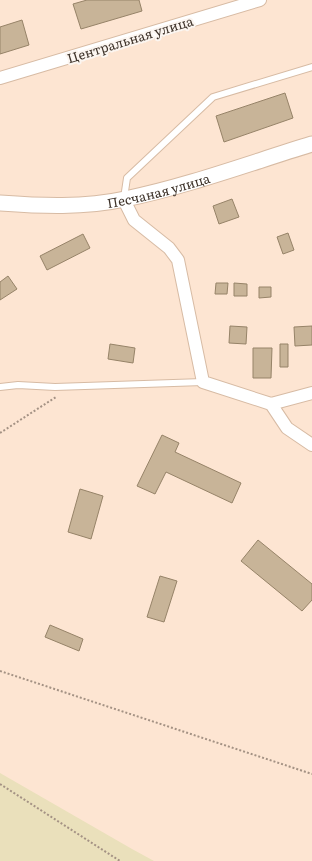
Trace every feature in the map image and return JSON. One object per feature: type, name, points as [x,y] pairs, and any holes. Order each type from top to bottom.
[{"type":"street","name":"Центральная улица","points":[[0,78],[260,0]]},
{"type":"street","name":"Песчаная улица","points":[[0,203],[78,205],[124,200],[190,182],[312,144]]},
{"type":"street","points":[[124,200],[134,220],[169,248],[178,260],[202,382],[271,404],[312,393]]},
{"type":"street","points":[[271,404],[287,428],[312,445]]},
{"type":"lane","points":[[124,200],[127,178],[214,97],[312,67]]},
{"type":"lane","points":[[0,387],[18,385],[71,386],[202,382]]},
{"type":"path","points":[[0,433],[71,386]]},
{"type":"path","points":[[0,671],[312,774]]},
{"type":"path","points":[[0,784],[120,861]]},
{"type":"sand","points":[[0,773],[132,849],[154,861],[0,861]]},
{"type":"building","points":[[87,0],[139,0],[142,11],[81,29],[73,4]]},
{"type":"building","points":[[22,20],[29,45],[0,54],[0,27]]},
{"type":"building","points":[[285,93],[293,118],[224,142],[216,116]]},
{"type":"building","points":[[232,199],[239,217],[219,224],[213,206]]},
{"type":"building","points":[[288,233],[294,250],[283,254],[277,237]]},
{"type":"building","points":[[83,234],[90,248],[47,270],[40,256]]},
{"type":"building","points":[[8,276],[17,289],[0,300],[0,282]]},
{"type":"building","points":[[216,283],[228,283],[227,294],[215,294]]},
{"type":"building","points":[[234,283],[247,284],[247,296],[234,296]]},
{"type":"building","points":[[259,287],[271,287],[271,297],[259,298]]},
{"type":"building","points":[[230,326],[247,327],[246,344],[229,343]]},
{"type":"building","points":[[312,326],[312,345],[295,346],[294,327]]},
{"type":"building","points":[[110,344],[135,348],[133,363],[108,359]]},
{"type":"building","points":[[280,344],[288,344],[288,367],[280,367]]},
{"type":"building","points":[[253,348],[272,348],[271,378],[253,378]]},
{"type":"building","points":[[162,435],[179,443],[175,452],[241,483],[232,503],[166,472],[155,494],[137,486]]},
{"type":"building","points":[[80,489],[103,496],[91,539],[68,532]]},
{"type":"building","points":[[258,540],[312,584],[312,600],[302,611],[241,561]]},
{"type":"building","points":[[160,576],[177,581],[164,622],[147,617]]},
{"type":"building","points":[[50,625],[83,639],[79,651],[45,637]]}]
